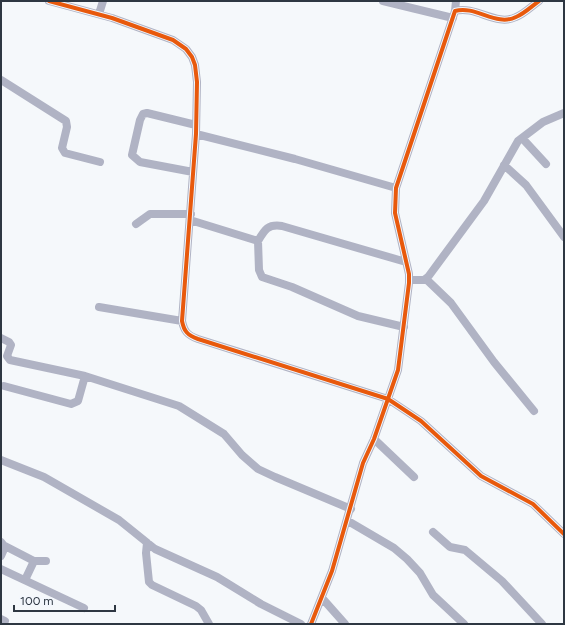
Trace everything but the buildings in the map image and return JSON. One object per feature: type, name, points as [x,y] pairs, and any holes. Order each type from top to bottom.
[{"type":"street","points":[[49,1],[99,14],[173,40],[186,50],[195,65],[196,129],[182,321],[184,331],[190,336],[198,339],[388,400],[421,421],[480,476],[533,504],[564,534]]},
{"type":"street","points":[[99,14],[103,1]]},
{"type":"street","points":[[383,1],[454,15],[464,10],[501,20],[517,17],[539,1]]},
{"type":"street","points":[[310,624],[332,571],[348,521],[363,463],[374,439],[400,362],[409,280],[395,214],[396,188],[454,15],[456,1]]},
{"type":"street","points":[[1,80],[66,121],[67,127],[62,148],[65,153],[100,162]]},
{"type":"street","points":[[193,172],[140,162],[132,155],[140,120],[143,114],[147,113],[295,159],[396,188]]},
{"type":"street","points":[[426,279],[484,201],[514,147],[522,138],[543,122],[564,113]]},
{"type":"street","points":[[522,138],[546,164]]},
{"type":"street","points":[[504,165],[526,185],[564,237]]},
{"type":"street","points":[[136,224],[150,214],[190,217],[258,241]]},
{"type":"street","points":[[404,327],[358,316],[292,287],[262,277],[259,270],[258,241],[264,229],[274,225],[406,262]]},
{"type":"street","points":[[409,280],[426,279],[451,303],[494,362],[534,410]]},
{"type":"street","points":[[100,307],[182,321]]},
{"type":"street","points":[[1,338],[9,342],[11,345],[8,356],[10,360],[85,376],[179,406],[224,434],[242,455],[258,469],[351,509]]},
{"type":"street","points":[[4,386],[71,404],[78,401],[85,376]]},
{"type":"street","points":[[374,439],[414,477]]},
{"type":"street","points":[[1,460],[44,477],[119,520],[147,543],[217,577],[262,604],[301,624]]},
{"type":"street","points":[[348,521],[394,548],[407,559],[420,573],[433,595],[464,624]]},
{"type":"street","points":[[434,532],[450,547],[464,550],[502,581],[542,624]]},
{"type":"street","points":[[147,543],[146,553],[149,582],[152,585],[196,606],[201,610],[209,624]]},
{"type":"street","points":[[1,556],[3,544],[34,561],[46,561]]},
{"type":"street","points":[[25,580],[34,561]]},
{"type":"street","points":[[1,569],[84,608]]},
{"type":"street","points":[[322,598],[345,624]]},
{"type":"cycle path","points":[[49,1],[112,18],[173,40],[186,49],[192,57],[195,65],[197,82],[196,134],[182,321],[187,332],[191,336],[198,339],[388,399],[421,421],[481,476],[533,504],[564,534]]},
{"type":"cycle path","points":[[311,624],[332,571],[363,463],[374,439],[398,370],[409,274],[395,213],[396,188],[455,11],[471,11],[493,18],[508,19],[522,14],[539,1]]}]
